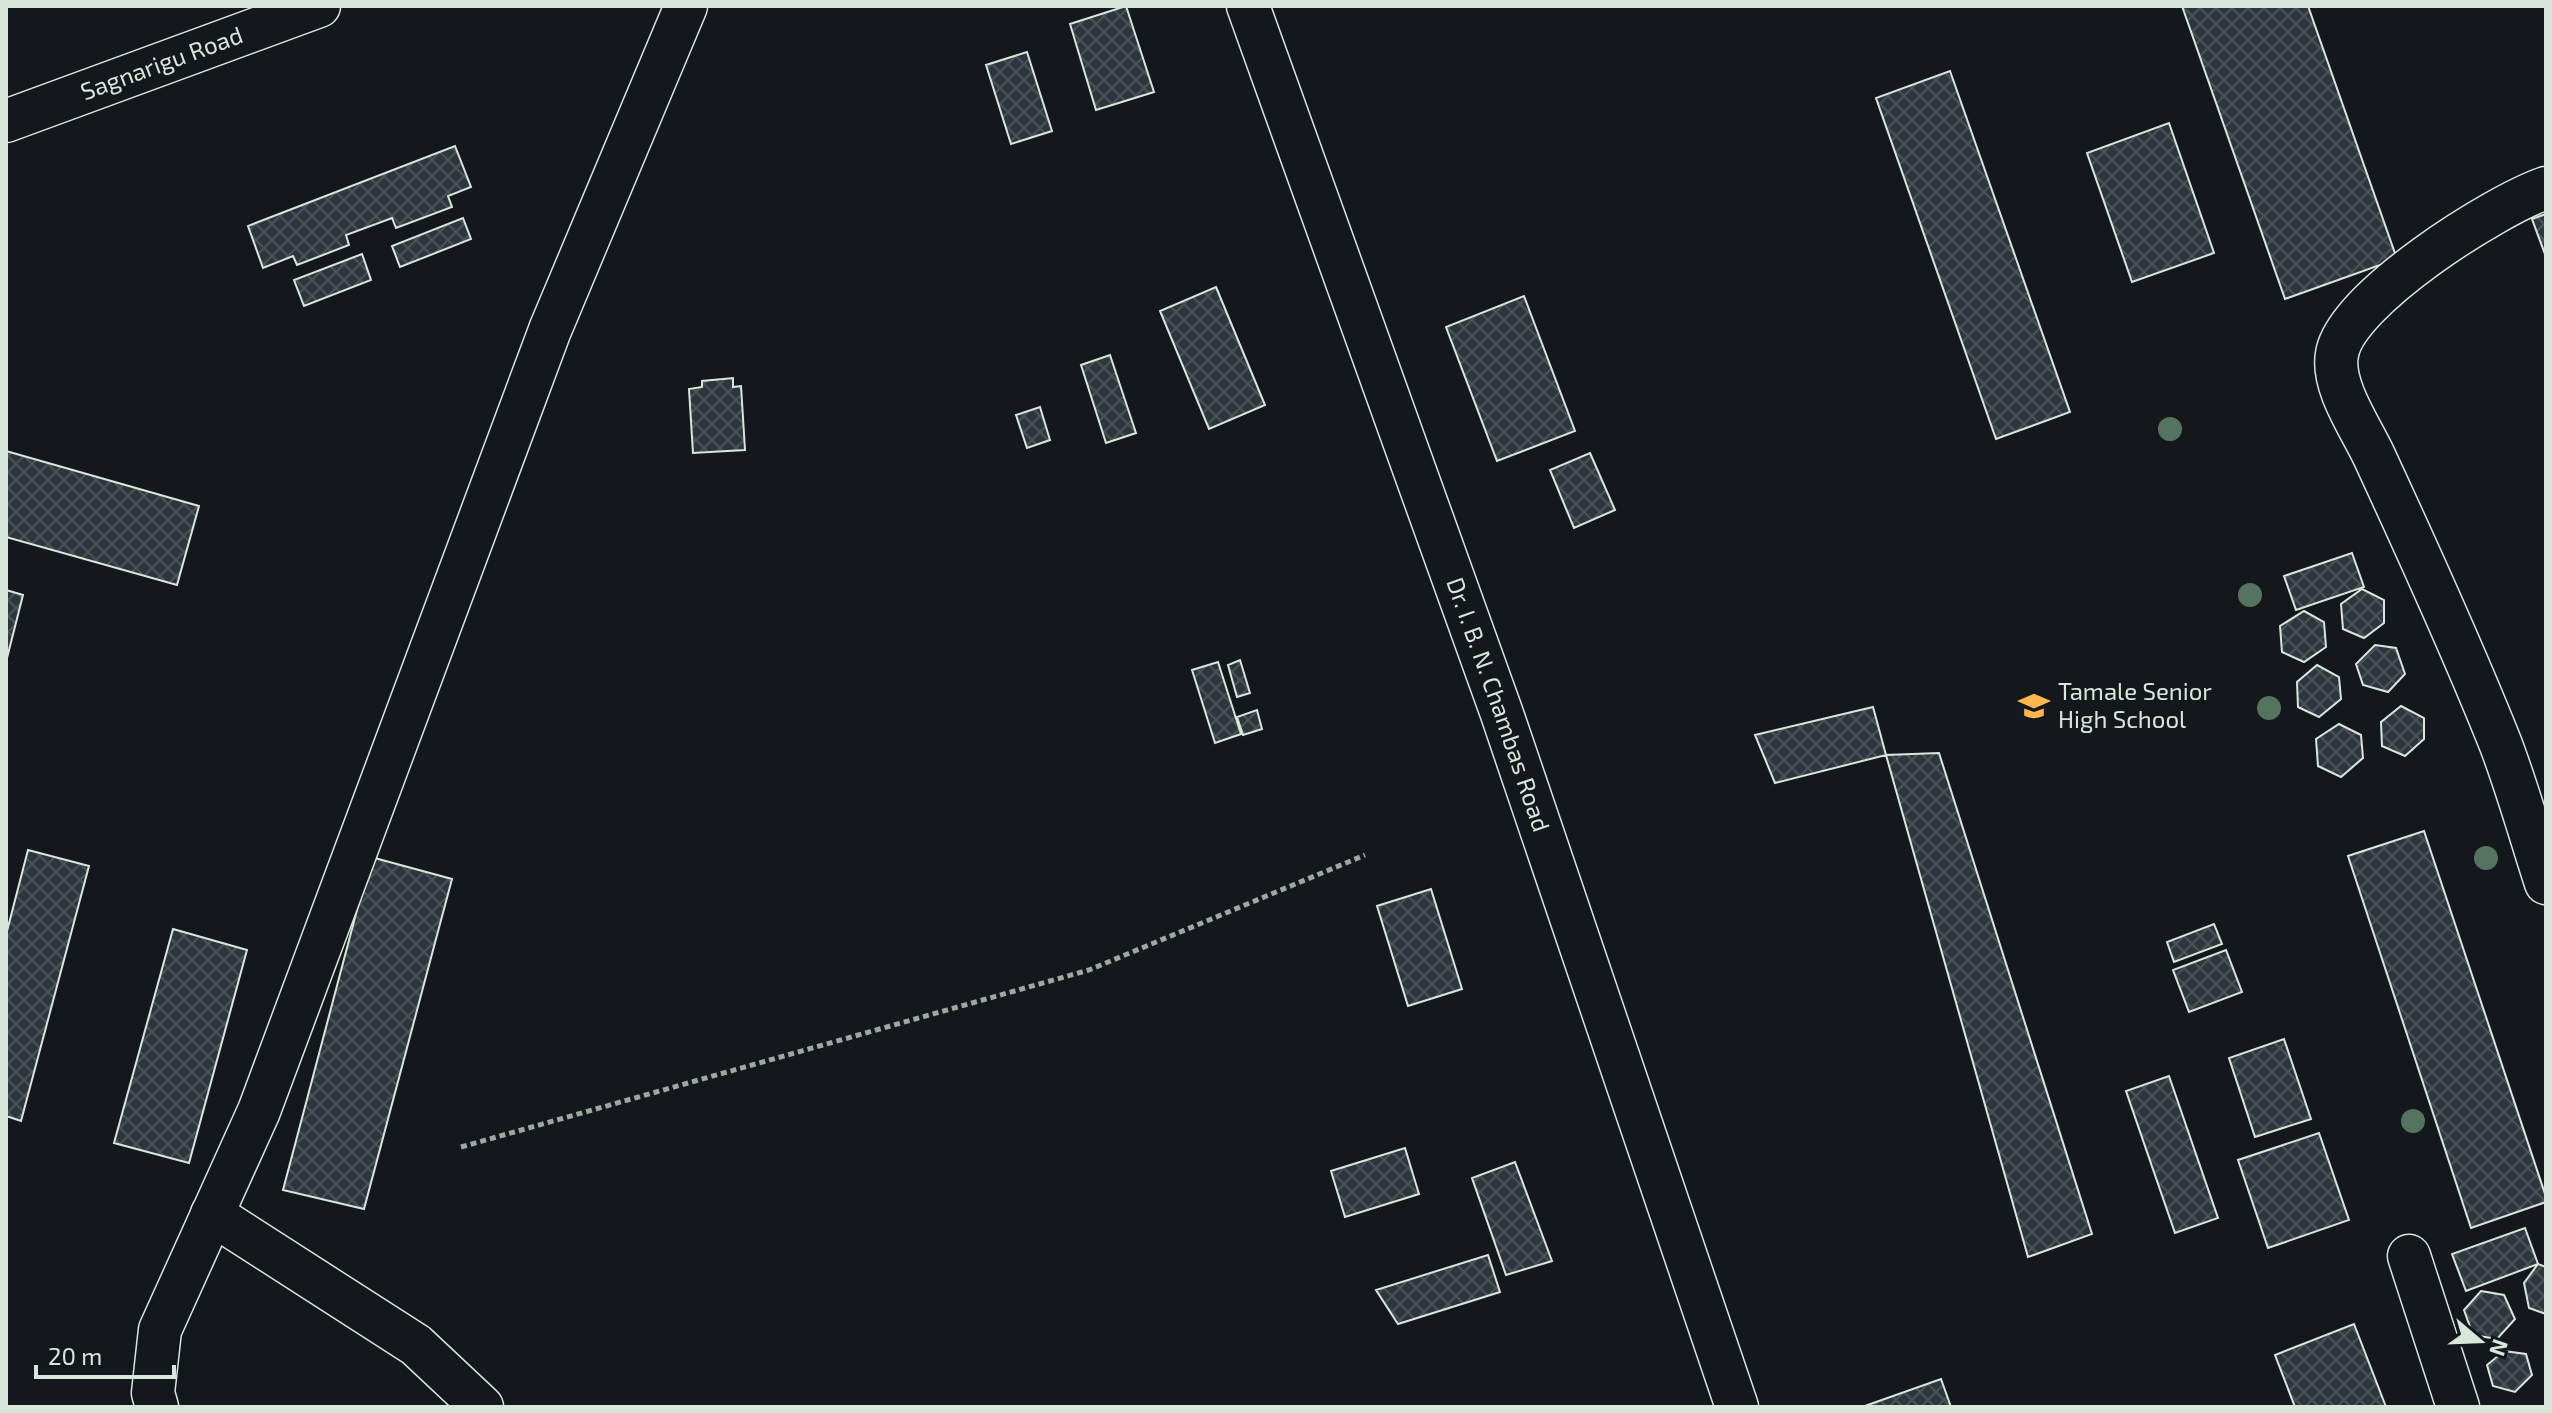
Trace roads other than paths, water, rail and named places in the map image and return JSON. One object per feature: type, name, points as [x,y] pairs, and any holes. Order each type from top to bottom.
[{"type":"street","name":"Sagnarigu Road","points":[[6,121],[249,20],[319,6]]},
{"type":"street","points":[[148,1402],[160,1330],[259,1111],[550,330],[686,6]]},
{"type":"street","name":"Dr. I. B. N. Chambas Road","points":[[1248,6],[1502,714],[1737,1407]]},
{"type":"street","points":[[2546,188],[2517,198],[2450,239],[2398,279],[2346,333],[2337,354],[2345,395],[2420,554],[2501,746],[2546,883]]},
{"type":"street","points":[[212,1214],[416,1345],[482,1407]]},
{"type":"street","points":[[2409,1256],[2458,1407]]},
{"type":"place","name":"Tamale Senior High School","points":[[2034,706]]}]
